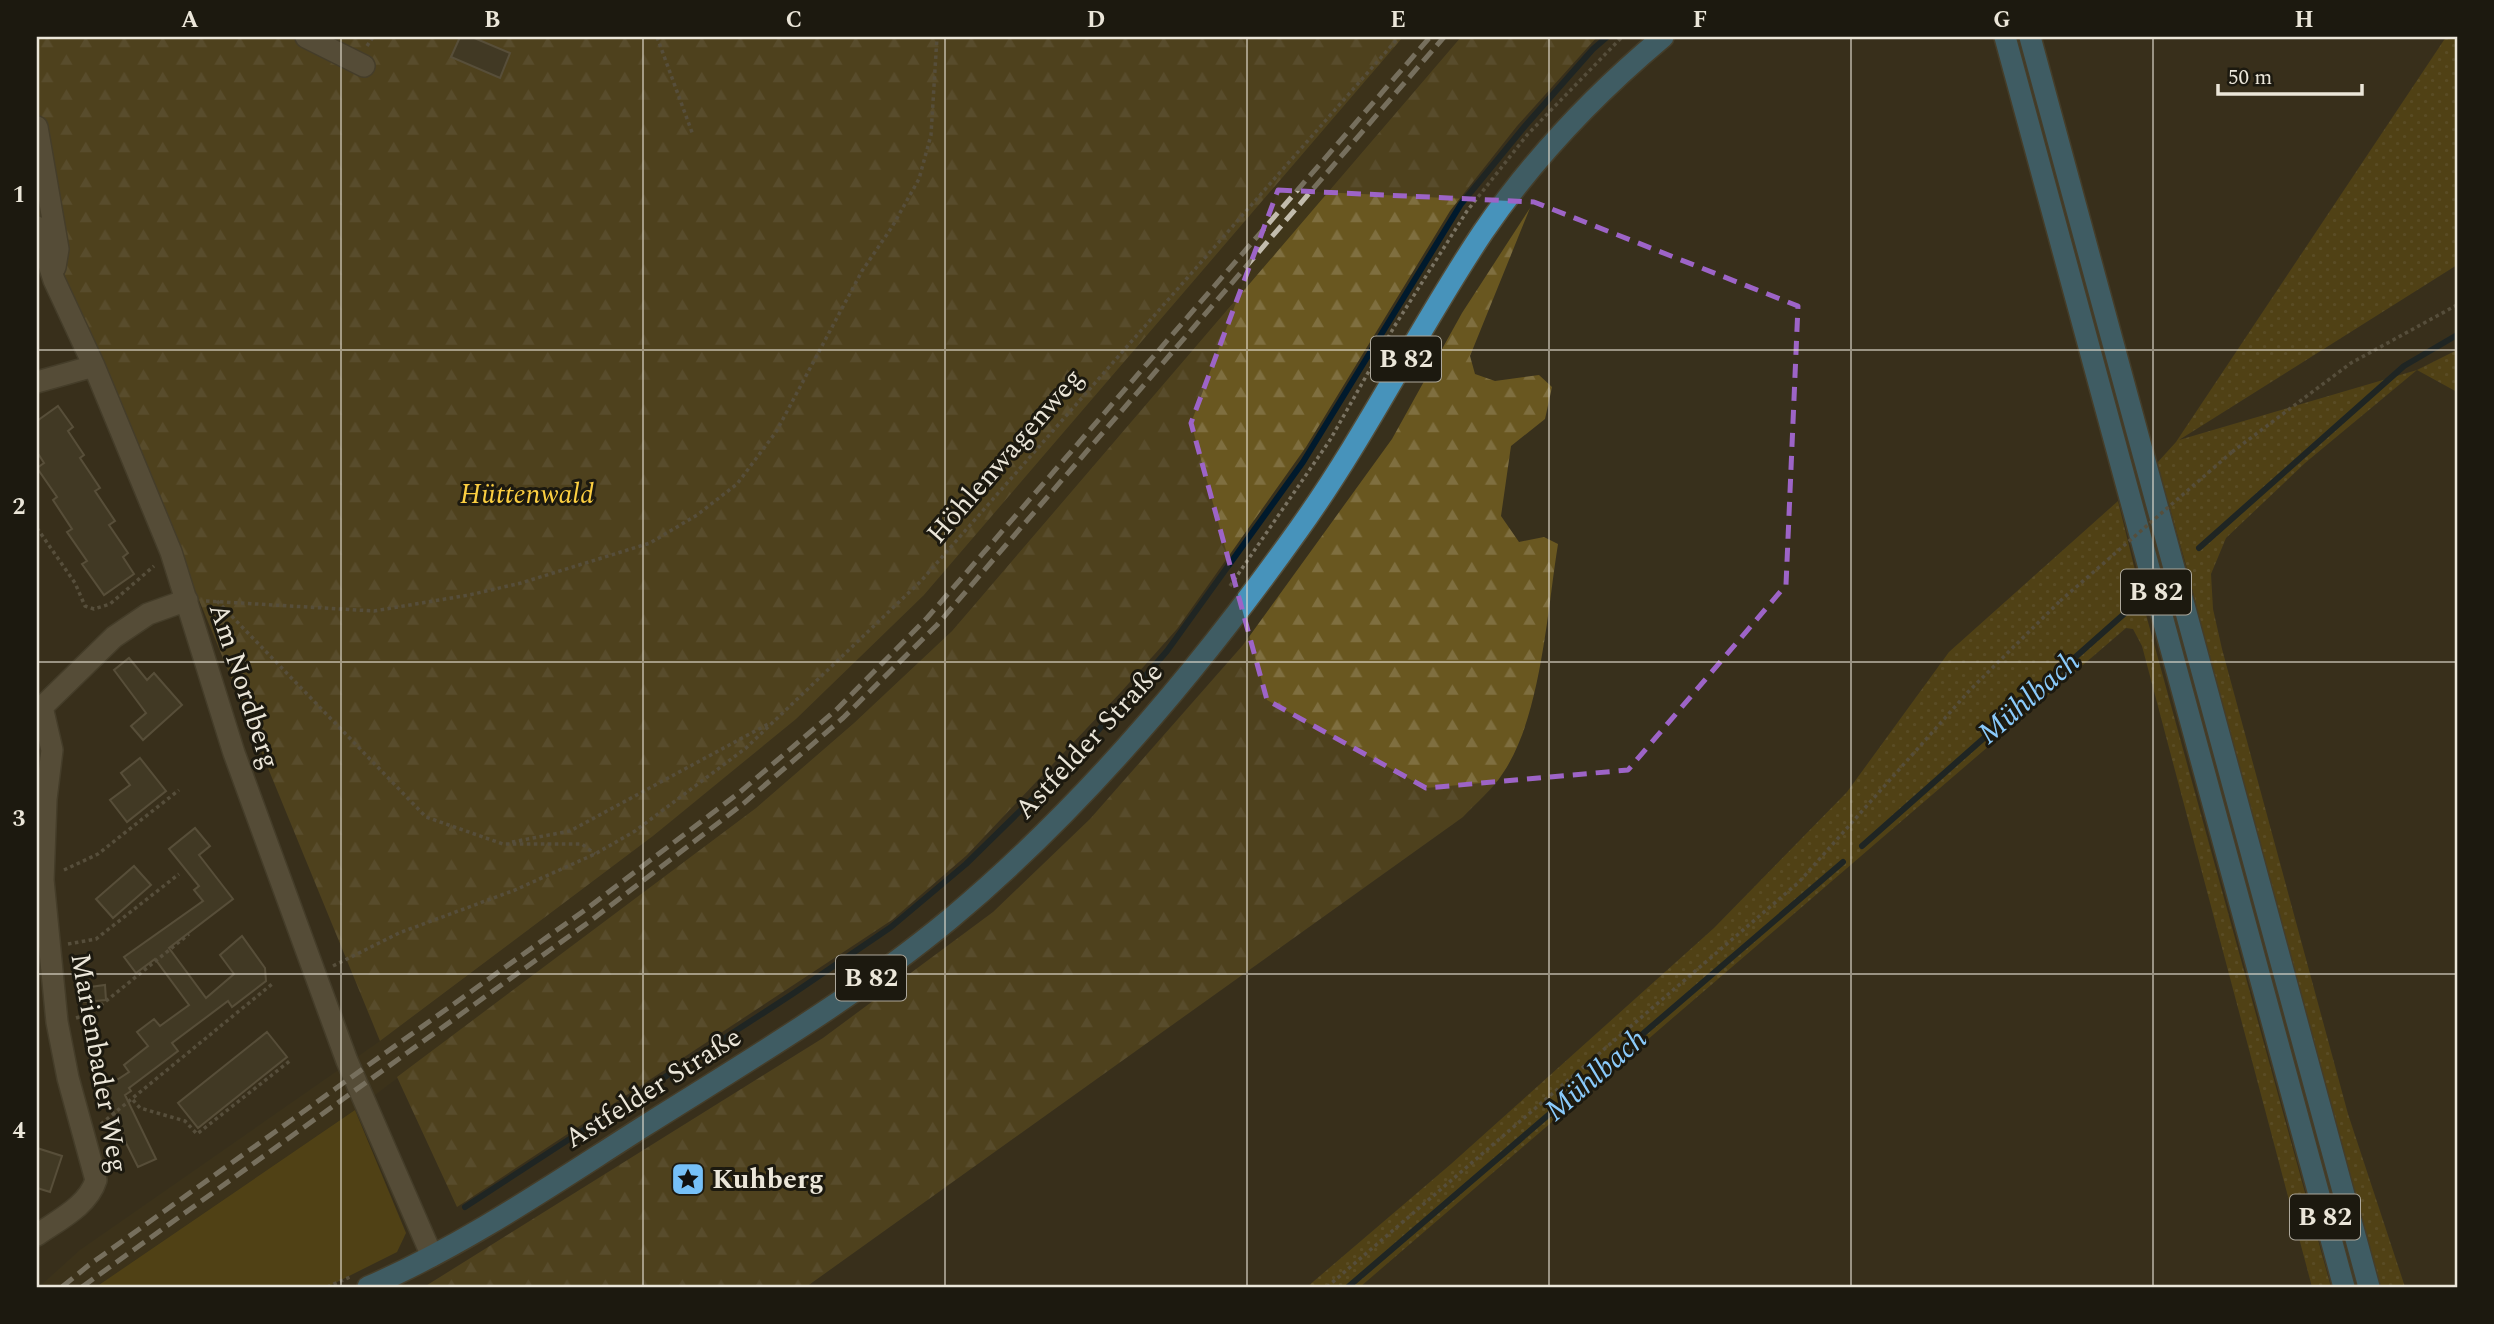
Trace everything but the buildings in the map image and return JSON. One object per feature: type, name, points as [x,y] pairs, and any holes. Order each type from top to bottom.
[{"type":"main road","name":"Astfelder Straße","points":[[360,1282],[432,1256],[508,1213],[836,1003],[947,921],[1019,857],[1133,738],[1245,604],[1339,471],[1459,269],[1515,188],[1604,89],[1663,37]]},
{"type":"main road","name":"B 82","points":[[2005,37],[2344,1287]]},
{"type":"main road","name":"B 82","points":[[2030,37],[2369,1287]]},
{"type":"street","points":[[306,37],[364,66]]},
{"type":"street","points":[[37,127],[58,248],[54,280]]},
{"type":"street","name":"Am Nordberg","points":[[37,227],[54,280],[94,366],[171,552],[234,753],[347,1061],[432,1256]]},
{"type":"street","points":[[37,382],[94,366]]},
{"type":"street","points":[[39,709],[114,637],[148,614],[187,600]]},
{"type":"street","name":"Marienbader Weg","points":[[37,1235],[92,1193],[96,1180],[68,1078],[57,1022],[43,880],[46,799],[52,750],[39,709]]},
{"type":"path","points":[[657,37],[693,135]]},
{"type":"path","points":[[595,854],[582,844],[503,844],[426,817],[216,601],[374,611],[469,595],[521,583],[650,543],[697,515],[737,484],[776,432],[862,271],[892,227],[919,179],[931,135],[937,37]]},
{"type":"path","name":"Höhlenwagenweg","points":[[315,974],[399,933],[515,890],[595,854],[635,831],[746,748],[921,581],[1399,37]]},
{"type":"path","points":[[1226,592],[1330,440],[1394,327],[1467,211],[1527,135],[1622,37]]},
{"type":"path","points":[[1327,1287],[1799,882],[1969,691],[2060,601],[2232,452],[2351,363],[2457,305]]},
{"type":"path","points":[[37,528],[75,583],[85,606],[94,609],[110,604],[171,552]]},
{"type":"path","points":[[503,844],[570,831],[775,721]]},
{"type":"path","points":[[43,880],[98,854],[179,790]]},
{"type":"path","points":[[49,947],[96,939],[179,874]]},
{"type":"path","points":[[57,1022],[90,1014],[189,934]]},
{"type":"path","points":[[86,1136],[272,984]]},
{"type":"path","points":[[133,1100],[140,1108],[185,1121],[197,1134],[291,1060]]},
{"type":"path","points":[[327,1287],[360,1282]]},
{"type":"highlighted area","points":[[1278,190],[1534,202],[1798,306],[1786,585],[1628,770],[1426,788],[1267,700],[1191,423]]},
{"type":"shaded area","points":[[1403,37],[1461,37],[952,631],[854,723],[756,808],[355,1110],[96,1287],[39,1287],[80,1250],[380,1041],[653,836],[924,595]]},
{"type":"shaded area","points":[[2446,37],[2457,37],[2457,265],[2179,440],[2417,370],[2305,463],[2226,538],[2211,574],[2213,609],[2222,649],[2348,1114],[2405,1287],[2378,1287],[2243,794],[2188,572],[2157,463],[2176,442]]},
{"type":"shaded area","points":[[2457,350],[2457,392],[2417,370]]},
{"type":"shaded area","points":[[2118,501],[2145,611],[2331,1287],[2312,1287],[2142,646],[2133,629],[2126,628],[1360,1287],[1307,1287],[1451,1164],[1714,928],[1847,792],[1949,652]]},
{"type":"shaded area","points":[[355,1110],[406,1233],[397,1252],[327,1287],[96,1287]]},
{"type":"green space","name":"Hüttenwald","points":[[37,37],[1403,37],[924,595],[796,719],[653,836],[380,1041],[94,344],[37,234]]},
{"type":"green space","points":[[1461,37],[1597,37],[1517,126],[1450,211],[1306,447],[1177,629],[967,855],[892,920],[457,1207],[397,1077],[756,808],[854,723],[952,631]]},
{"type":"green space","points":[[1530,208],[1470,356],[1475,374],[1495,381],[1539,375],[1552,387],[1545,419],[1511,446],[1501,516],[1519,542],[1544,537],[1558,544],[1541,663],[1526,723],[1516,750],[1503,773],[1463,817],[806,1287],[424,1287],[823,1038],[993,912],[1090,819],[1243,645],[1392,439],[1462,313]]},
{"type":"waterway","points":[[465,1207],[891,927],[966,864],[1075,757],[1167,651],[1303,462],[1461,204],[1525,126],[1593,49],[1607,37]]},
{"type":"waterway","name":"Mühlbach","points":[[2199,548],[2404,366],[2457,335]]},
{"type":"waterway","name":"Mühlbach","points":[[1862,846],[2133,606]]},
{"type":"waterway","name":"Mühlbach","points":[[1348,1287],[1843,862]]},
{"type":"railway","points":[[62,1287],[585,910],[740,792],[836,710],[927,618],[1430,37]]},
{"type":"railway","points":[[82,1287],[593,919],[743,804],[843,718],[937,625],[1444,37]]},
{"type":"place","name":"Kuhberg","points":[[688,1179]]}]
